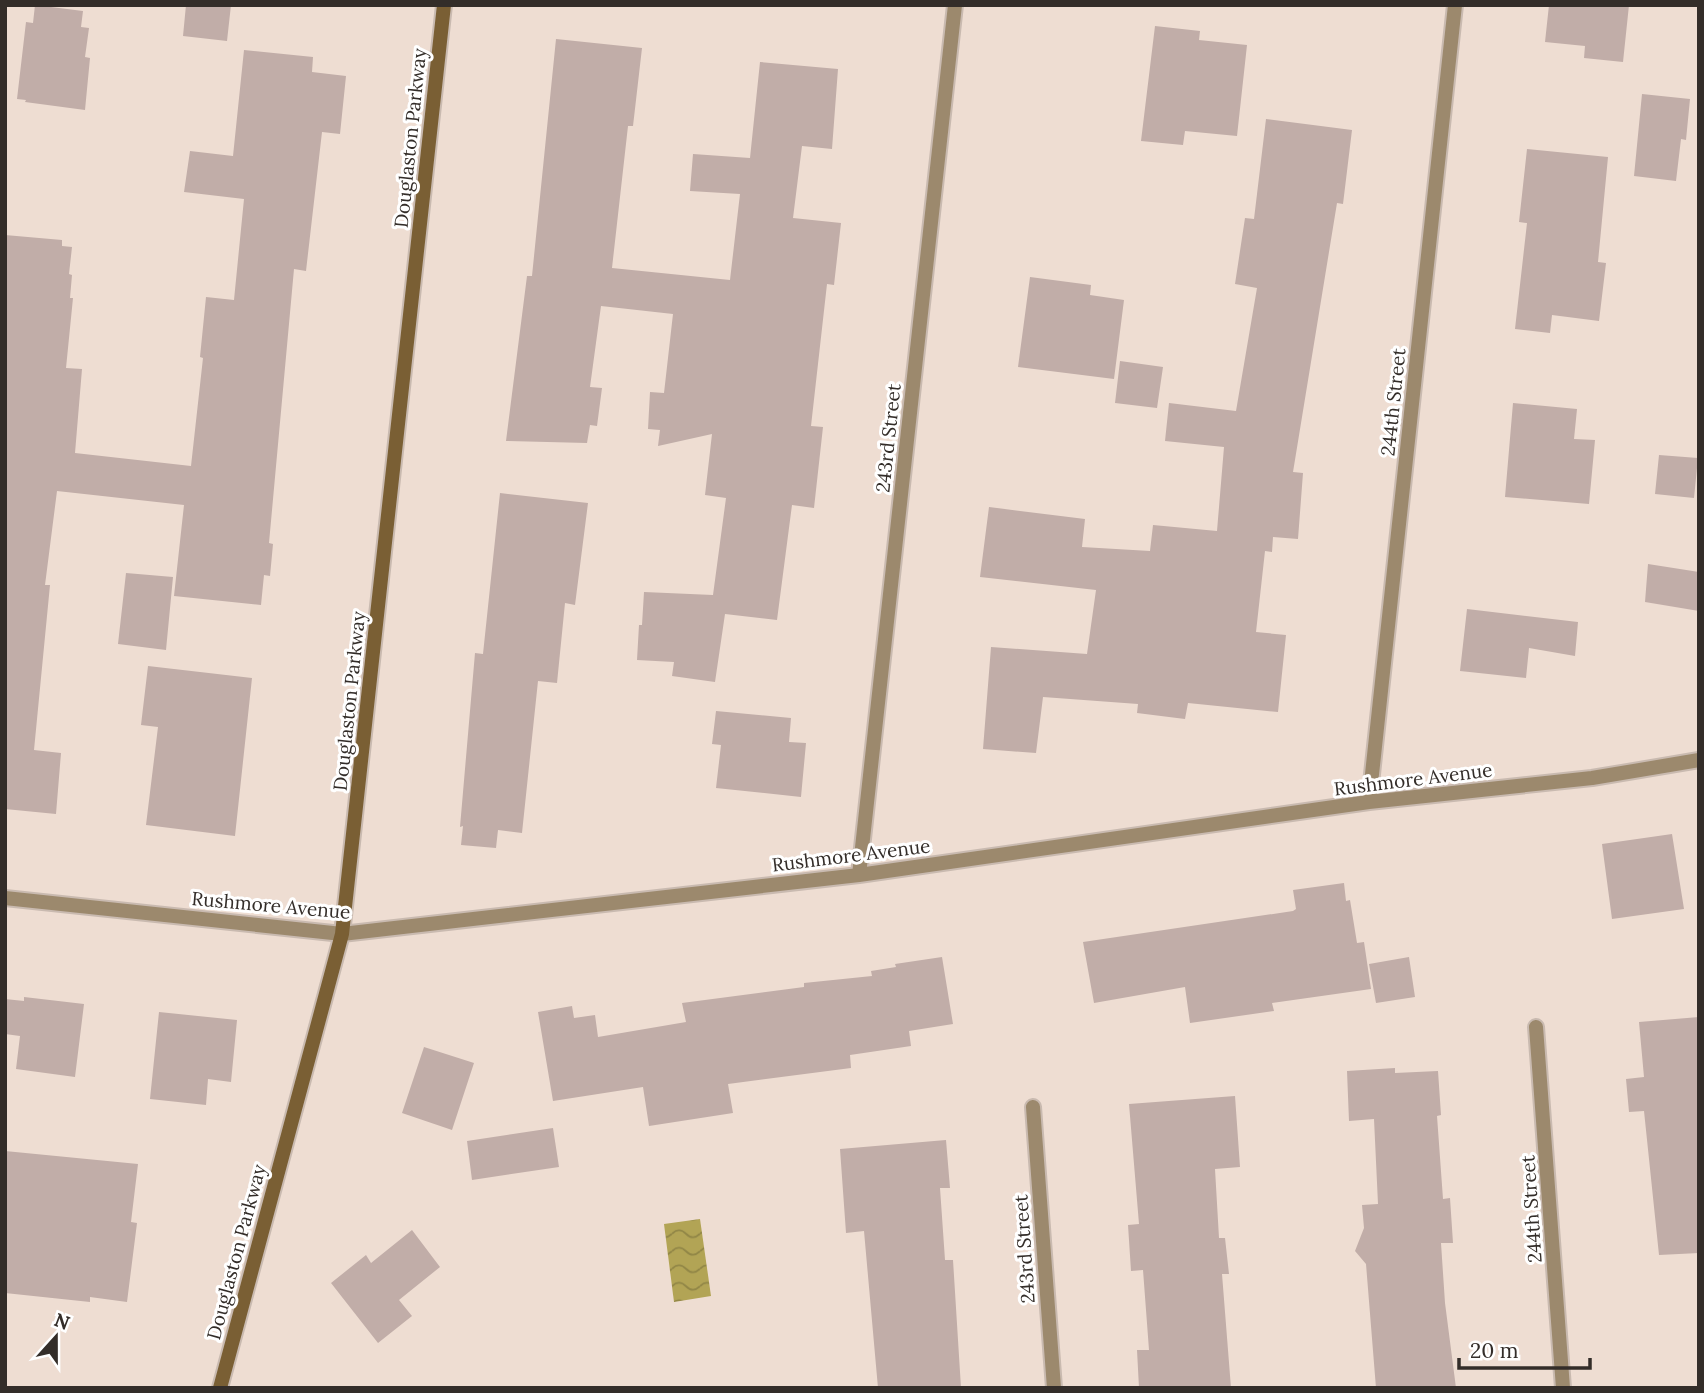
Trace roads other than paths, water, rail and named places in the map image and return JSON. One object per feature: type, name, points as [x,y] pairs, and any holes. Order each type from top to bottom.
[{"type":"main road","name":"Douglaston Parkway","points":[[220,1388],[342,934],[444,5]]},
{"type":"street","name":"243rd Street","points":[[859,875],[955,5]]},
{"type":"street","name":"244th Street","points":[[1368,802],[1455,5]]},
{"type":"street","name":"Rushmore Avenue","points":[[5,898],[342,934],[859,875],[1368,802],[1592,778],[1699,760]]},
{"type":"street","name":"244th Street","points":[[1536,1027],[1563,1388]]},
{"type":"street","name":"243rd Street","points":[[1032,1107],[1054,1388]]},
{"type":"water","points":[[700,1219],[711,1296],[674,1302],[664,1224]]}]
